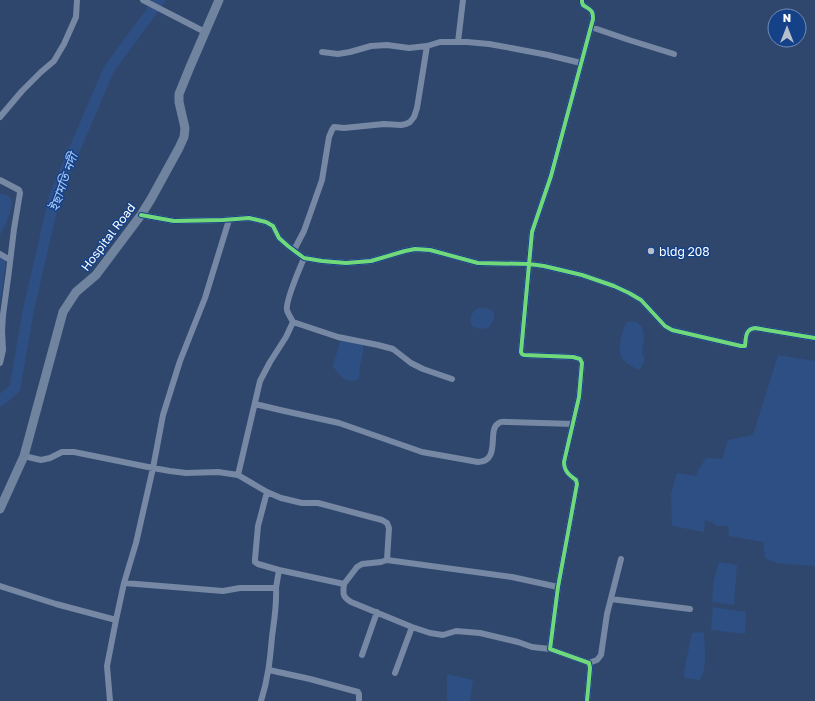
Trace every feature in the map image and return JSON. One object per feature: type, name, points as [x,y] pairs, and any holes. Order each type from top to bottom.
[{"type":"main road","name":"Hospital Road","points":[[0,509],[24,456],[62,312],[76,292],[96,275],[141,215],[176,154],[184,137],[185,128],[179,102],[180,94],[219,0]]},
{"type":"street","points":[[0,117],[22,91],[54,61],[64,44],[76,17],[77,0]]},
{"type":"street","points":[[458,42],[463,0]]},
{"type":"street","points":[[550,649],[558,587],[577,484],[576,480],[566,471],[564,462],[579,397],[582,372],[581,361],[578,358],[573,357],[524,355],[521,352],[532,232],[551,176],[593,19],[590,9],[583,5],[582,0]]},
{"type":"street","points":[[146,2],[205,32]]},
{"type":"street","points":[[591,27],[674,54]]},
{"type":"street","points":[[322,52],[338,54],[371,46],[387,45],[410,48],[427,46],[440,42],[458,42],[489,44],[581,63]]},
{"type":"street","points":[[294,250],[304,231],[322,180],[329,137],[332,130],[334,127],[344,128],[384,124],[401,125],[410,122],[414,117],[417,108],[427,46]]},
{"type":"street","points":[[0,180],[19,190],[20,193],[3,315],[2,331],[4,350],[0,363]]},
{"type":"street","points":[[141,215],[174,220],[230,220],[249,218],[266,222],[273,226],[279,238],[304,258],[322,261],[346,263],[371,261],[415,249],[430,250],[478,263],[529,264],[544,266],[582,275],[629,293],[641,300],[665,326],[672,330],[741,346],[745,346],[747,332],[750,328],[815,338]]},
{"type":"street","points":[[110,701],[107,666],[124,583],[136,543],[154,468],[163,415],[180,361],[205,298],[230,220]]},
{"type":"street","points":[[0,254],[10,260]]},
{"type":"street","points":[[304,258],[291,291],[287,308],[293,322],[338,337],[393,349],[411,363],[422,369],[452,380]]},
{"type":"street","points":[[238,475],[256,404],[260,381],[286,337],[293,322]]},
{"type":"street","points":[[256,404],[339,423],[422,452],[478,462],[487,460],[491,454],[494,431],[498,423],[573,424]]},
{"type":"street","points":[[24,456],[41,460],[50,458],[62,452],[74,452],[186,473],[218,472],[238,475],[267,492],[281,498],[318,503],[382,520],[387,523],[389,528],[387,560]]},
{"type":"street","points":[[267,492],[258,526],[255,562],[279,570],[344,584]]},
{"type":"street","points":[[558,587],[512,577],[387,560],[362,564],[357,567],[344,584],[343,594],[345,598],[351,602],[430,634],[443,635],[456,631],[480,633],[532,647],[550,649],[589,663],[597,660],[601,655],[611,599],[621,559]]},
{"type":"street","points":[[261,701],[269,670],[279,570]]},
{"type":"street","points":[[124,583],[223,591],[240,588],[276,588]]},
{"type":"street","points":[[0,586],[56,604],[116,620]]},
{"type":"street","points":[[611,599],[690,609]]},
{"type":"street","points":[[362,655],[377,612]]},
{"type":"street","points":[[395,673],[412,627]]},
{"type":"street","points":[[587,701],[590,668],[589,663]]},
{"type":"street","points":[[269,670],[358,692],[359,701]]},
{"type":"water","points":[[0,194],[11,199],[12,206],[0,235]]},
{"type":"water","points":[[0,257],[6,260],[0,303]]},
{"type":"water","points":[[478,308],[488,309],[494,312],[493,321],[488,328],[480,329],[472,326],[471,316]]},
{"type":"water","points":[[627,322],[637,322],[643,329],[644,342],[642,354],[644,356],[644,362],[638,370],[624,361],[620,352],[620,343],[624,329]]},
{"type":"water","points":[[341,339],[363,343],[359,378],[355,380],[348,381],[344,379],[333,367]]},
{"type":"water","points":[[778,355],[815,361],[815,566],[777,563],[765,558],[763,542],[729,536],[728,526],[717,526],[712,522],[705,520],[704,532],[672,526],[671,494],[677,473],[696,476],[706,458],[722,459],[728,440],[753,435]]},
{"type":"water","points":[[719,562],[737,565],[734,605],[712,602],[714,579]]},
{"type":"water","points":[[713,607],[746,612],[745,634],[711,630]]},
{"type":"water","points":[[692,633],[704,633],[704,670],[700,680],[685,678],[684,672]]},
{"type":"water","points":[[447,674],[473,680],[470,701],[447,701]]},
{"type":"waterway","name":"ইছামতি নদী","points":[[0,401],[15,388],[28,312],[55,195],[109,69],[160,0]]},
{"type":"cycle path","points":[[582,0],[583,5],[592,11],[593,19],[551,176],[532,232],[521,352],[524,355],[573,357],[580,359],[582,363],[579,397],[564,462],[566,470],[576,480],[577,484],[558,587],[550,649],[589,663],[590,668],[587,701]]},
{"type":"cycle path","points":[[141,215],[174,221],[249,218],[266,222],[273,226],[279,238],[304,258],[322,261],[346,263],[371,261],[415,249],[430,250],[478,263],[529,264],[544,266],[582,275],[629,293],[641,300],[665,326],[672,330],[741,346],[745,346],[746,337],[749,330],[755,328],[815,338]]},
{"type":"place","name":"bldg 208","points":[[651,251]]}]
